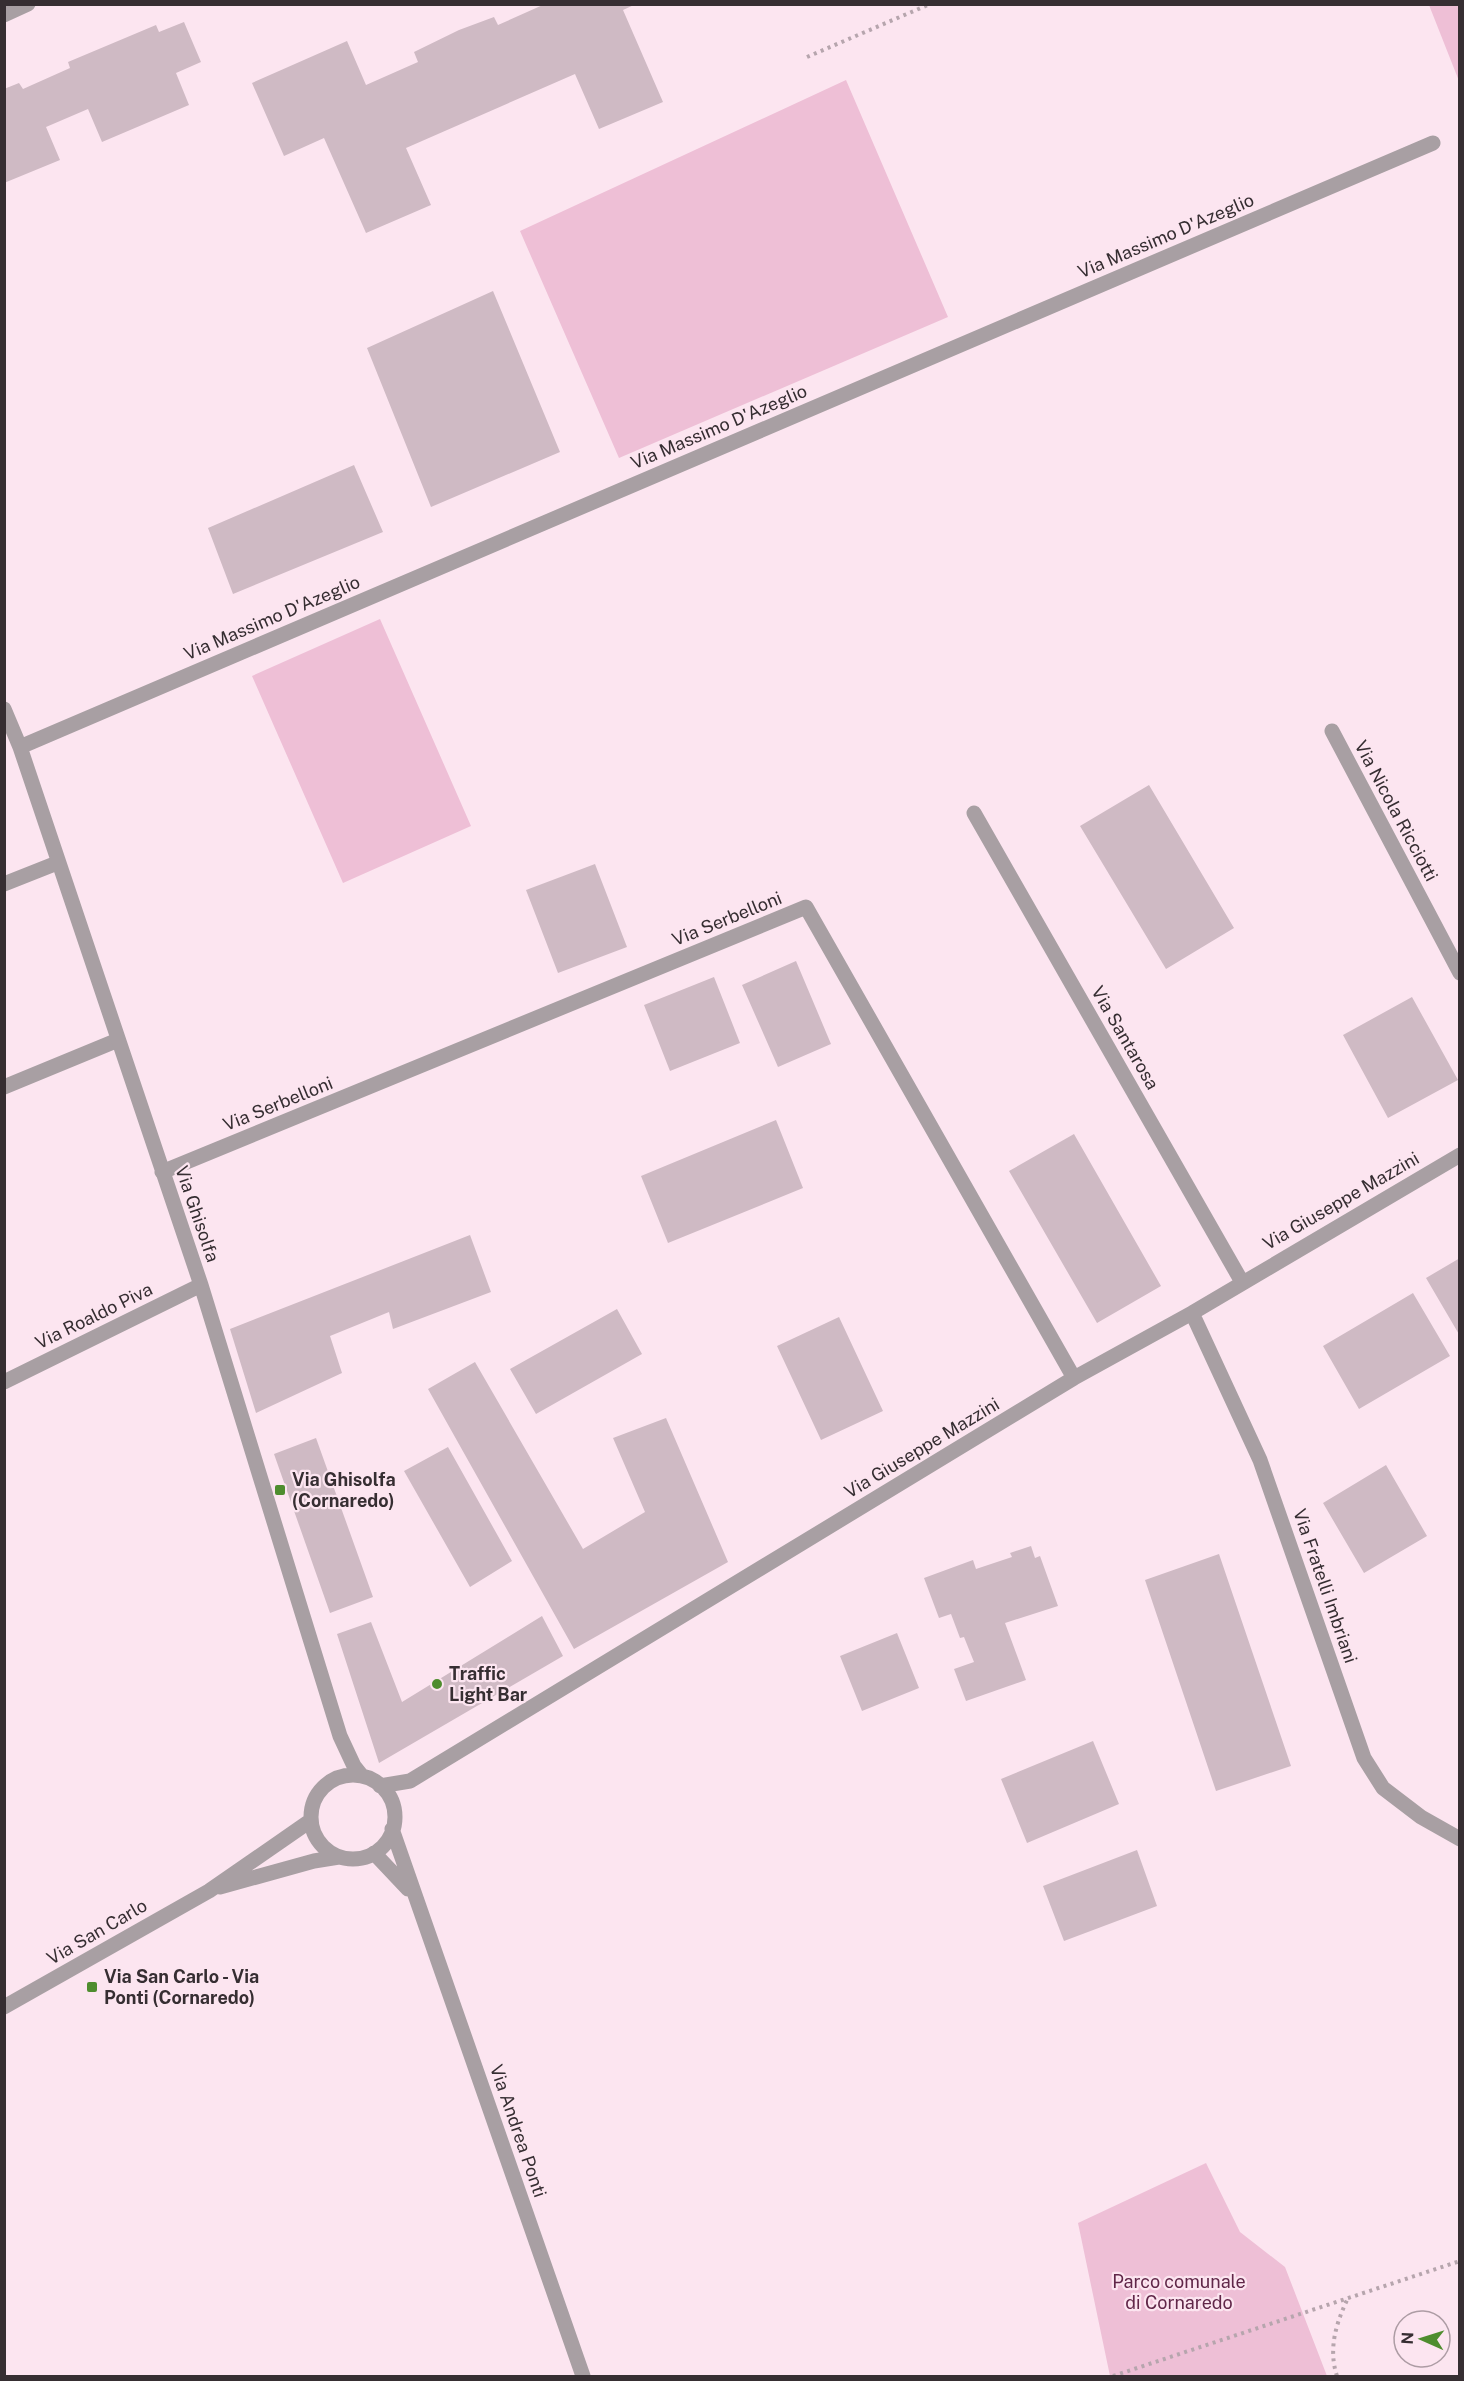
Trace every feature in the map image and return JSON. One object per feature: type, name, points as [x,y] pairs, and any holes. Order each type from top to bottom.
[{"type":"street","points":[[4,15],[28,4]]},
{"type":"street","name":"Via Massimo D'Azeglio","points":[[20,747],[1433,143]]},
{"type":"street","name":"Via Ghisolfa","points":[[4,709],[20,747],[57,863],[201,1285],[340,1737],[354,1766],[362,1776]]},
{"type":"street","name":"Via Nicola Ricciotti","points":[[1332,731],[1460,973]]},
{"type":"street","name":"Via Santarosa","points":[[974,813],[1242,1282]]},
{"type":"street","points":[[4,884],[57,863]]},
{"type":"street","name":"Via Serbelloni","points":[[162,1172],[806,907],[1074,1378]]},
{"type":"street","points":[[4,1088],[117,1040]]},
{"type":"street","name":"Via Giuseppe Mazzini","points":[[380,1786],[410,1781],[1074,1378],[1192,1312],[1460,1155]]},
{"type":"street","name":"Via Roaldo Piva","points":[[4,1383],[201,1285]]},
{"type":"street","name":"Via Fratelli Imbriani","points":[[1192,1312],[1260,1460],[1364,1758],[1383,1788],[1421,1817],[1460,1839]]},
{"type":"street","name":"Via Ghisolfa","points":[[339,1778],[340,1737]]},
{"type":"street","points":[[362,1776],[380,1786],[391,1799],[395,1817],[392,1829],[382,1848],[355,1860],[339,1857],[319,1842],[310,1821],[312,1806],[318,1793],[339,1778],[362,1776]]},
{"type":"street","name":"Via Giuseppe Mazzini","points":[[393,1807],[410,1781]]},
{"type":"street","name":"Via San Carlo","points":[[4,2007],[209,1891],[310,1821]]},
{"type":"street","name":"Via Andrea Ponti","points":[[392,1829],[584,2376]]},
{"type":"street","name":"Via Andrea Ponti","points":[[374,1853],[399,1877],[415,1899]]},
{"type":"street","name":"Via San Carlo","points":[[209,1891],[304,1864],[339,1857]]},
{"type":"path","points":[[807,57],[930,4]]},
{"type":"path","points":[[1113,2376],[1460,2261]]},
{"type":"path","points":[[1337,2376],[1334,2367],[1334,2327],[1348,2298]]},
{"type":"green space","points":[[1429,5],[1459,5],[1459,81]]},
{"type":"green space","points":[[846,80],[948,317],[619,458],[520,231]]},
{"type":"green space","points":[[380,619],[471,826],[343,883],[252,676]]},
{"type":"green space","name":"Parco comunale di Cornaredo","points":[[1206,2163],[1240,2232],[1285,2267],[1327,2376],[1110,2376],[1078,2223]]},
{"type":"building","points":[[545,4],[636,4],[623,10],[663,102],[599,129],[575,74],[406,148],[431,205],[366,233],[324,138],[284,156],[252,83],[347,41],[366,85],[418,62],[414,52],[459,30],[494,17],[498,25]]},
{"type":"building","points":[[184,22],[201,62],[176,73],[189,105],[102,142],[88,109],[46,127],[60,160],[4,183],[4,89],[19,83],[23,89],[70,68],[68,62],[156,25],[159,32]]},
{"type":"building","points":[[493,291],[560,452],[431,507],[367,348]]},
{"type":"building","points":[[354,465],[383,532],[233,594],[208,528]]},
{"type":"building","points":[[1149,785],[1234,928],[1166,969],[1080,826]]},
{"type":"building","points":[[595,864],[627,947],[558,973],[526,890]]},
{"type":"building","points":[[796,961],[831,1044],[778,1067],[742,985]]},
{"type":"building","points":[[714,977],[740,1043],[670,1071],[644,1005]]},
{"type":"building","points":[[1412,997],[1458,1080],[1388,1118],[1343,1035]]},
{"type":"building","points":[[776,1120],[803,1188],[668,1243],[641,1176]]},
{"type":"building","points":[[1074,1134],[1161,1286],[1097,1323],[1009,1171]]},
{"type":"building","points":[[470,1235],[491,1292],[393,1329],[389,1312],[330,1336],[342,1373],[256,1413],[230,1329]]},
{"type":"building","points":[[1460,1258],[1460,1336],[1426,1278]]},
{"type":"building","points":[[1413,1293],[1450,1356],[1359,1409],[1323,1346]]},
{"type":"building","points":[[617,1309],[642,1354],[536,1414],[510,1369]]},
{"type":"building","points":[[839,1317],[883,1411],[821,1440],[777,1346]]},
{"type":"building","points":[[475,1362],[583,1549],[645,1512],[613,1438],[666,1418],[728,1562],[574,1649],[428,1389]]},
{"type":"building","points":[[316,1438],[373,1597],[330,1613],[274,1454]]},
{"type":"building","points":[[448,1447],[512,1561],[470,1587],[404,1471]]},
{"type":"building","points":[[1386,1465],[1427,1536],[1364,1573],[1323,1503]]},
{"type":"building","points":[[1031,1546],[1035,1558],[1040,1556],[1058,1606],[1005,1623],[1026,1680],[966,1701],[954,1669],[974,1662],[964,1637],[960,1638],[951,1614],[939,1618],[924,1578],[973,1560],[976,1569],[1012,1557],[1010,1553]]},
{"type":"building","points":[[1219,1554],[1291,1766],[1216,1791],[1145,1580]]},
{"type":"building","points":[[542,1616],[563,1656],[379,1763],[337,1634],[371,1622],[402,1702]]},
{"type":"building","points":[[897,1633],[919,1688],[862,1711],[840,1656]]},
{"type":"building","points":[[1093,1741],[1119,1804],[1027,1843],[1001,1779]]},
{"type":"building","points":[[1137,1850],[1157,1906],[1064,1941],[1043,1886]]},
{"type":"place","name":"Via Ghisolfa (Cornaredo)","points":[[280,1490]]},
{"type":"place","name":"Traffic Light Bar","points":[[437,1684]]},
{"type":"place","name":"Via San Carlo - Via Ponti (Cornaredo)","points":[[92,1987]]}]
